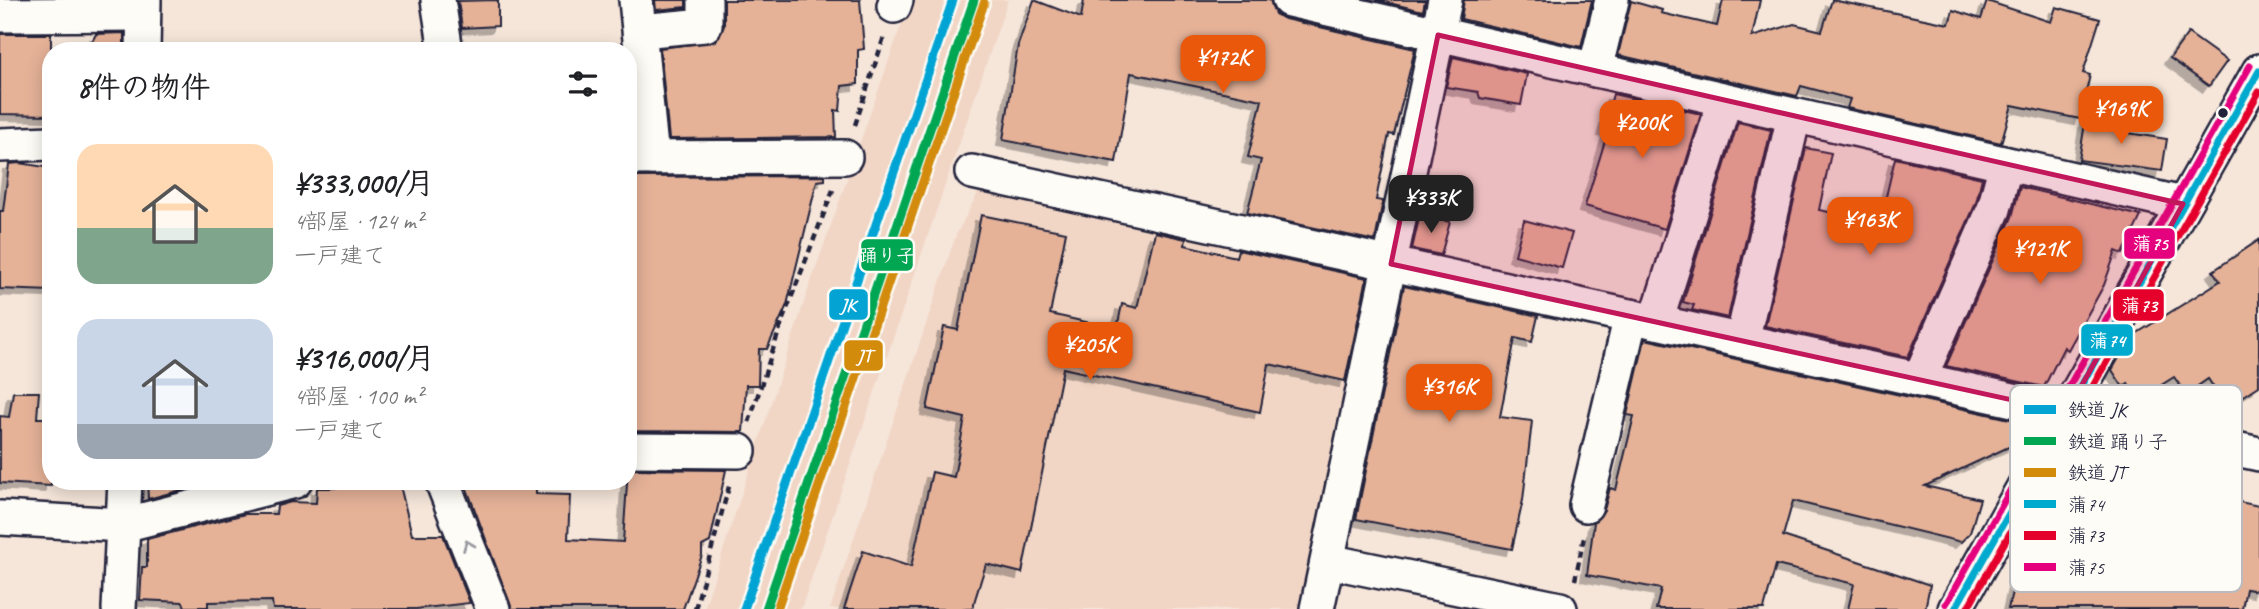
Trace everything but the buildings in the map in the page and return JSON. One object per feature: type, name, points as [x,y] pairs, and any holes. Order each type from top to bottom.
[{"type":"street","points":[[438,0],[445,42]]},
{"type":"street","points":[[705,0],[705,25],[638,16],[640,158],[845,157]]},
{"type":"street","points":[[1289,0],[2183,204]]},
{"type":"street","points":[[1317,609],[1446,0]]},
{"type":"street","points":[[1595,70],[1612,0]]},
{"type":"street","points":[[0,15],[144,7],[143,42]]},
{"type":"street","points":[[2082,385],[2259,71]]},
{"type":"street","points":[[1586,505],[1643,319],[1725,100]]},
{"type":"street","points":[[1742,341],[1794,116]]},
{"type":"street","points":[[0,145],[42,143]]},
{"type":"street","points":[[1919,380],[1994,209],[2006,164]]},
{"type":"street","points":[[972,173],[2010,400]]},
{"type":"street","points":[[637,450],[739,451]]},
{"type":"street","points":[[119,609],[125,490]]},
{"type":"street","points":[[0,518],[123,524],[259,490]]},
{"type":"street","points":[[446,490],[493,609]]},
{"type":"street","points":[[1955,609],[2010,512]]},
{"type":"street","points":[[1328,561],[1567,595]]},
{"type":"path","points":[[695,609],[739,451],[783,319],[845,157],[895,3]]},
{"type":"path","points":[[1567,595],[1586,527],[1586,505]]},
{"type":"highlighted area","points":[[1438,35],[2183,204],[2067,412],[1391,264]]},
{"type":"shaded area","points":[[910,0],[1008,0],[801,609],[704,609],[807,293]]},
{"type":"shaded area","points":[[981,187],[1376,280],[1300,609],[830,609],[956,235]]},
{"type":"rail line","name":"JK","points":[[744,609],[953,0]]},
{"type":"rail line","name":"踊り子","points":[[766,609],[974,0]]},
{"type":"rail line","name":"JT","points":[[777,609],[984,3]]},
{"type":"transit line","name":"蒲75","points":[[2070,385],[2250,66]]},
{"type":"transit line","name":"蒲74","points":[[2082,385],[2259,71]]},
{"type":"transit line","name":"蒲73","points":[[2094,385],[2259,92]]},
{"type":"transit line","name":"蒲75","points":[[1946,604],[2010,491]]},
{"type":"transit line","name":"蒲74","points":[[1955,609],[2010,512]]},
{"type":"transit line","name":"蒲73","points":[[1967,609],[2010,533]]}]
